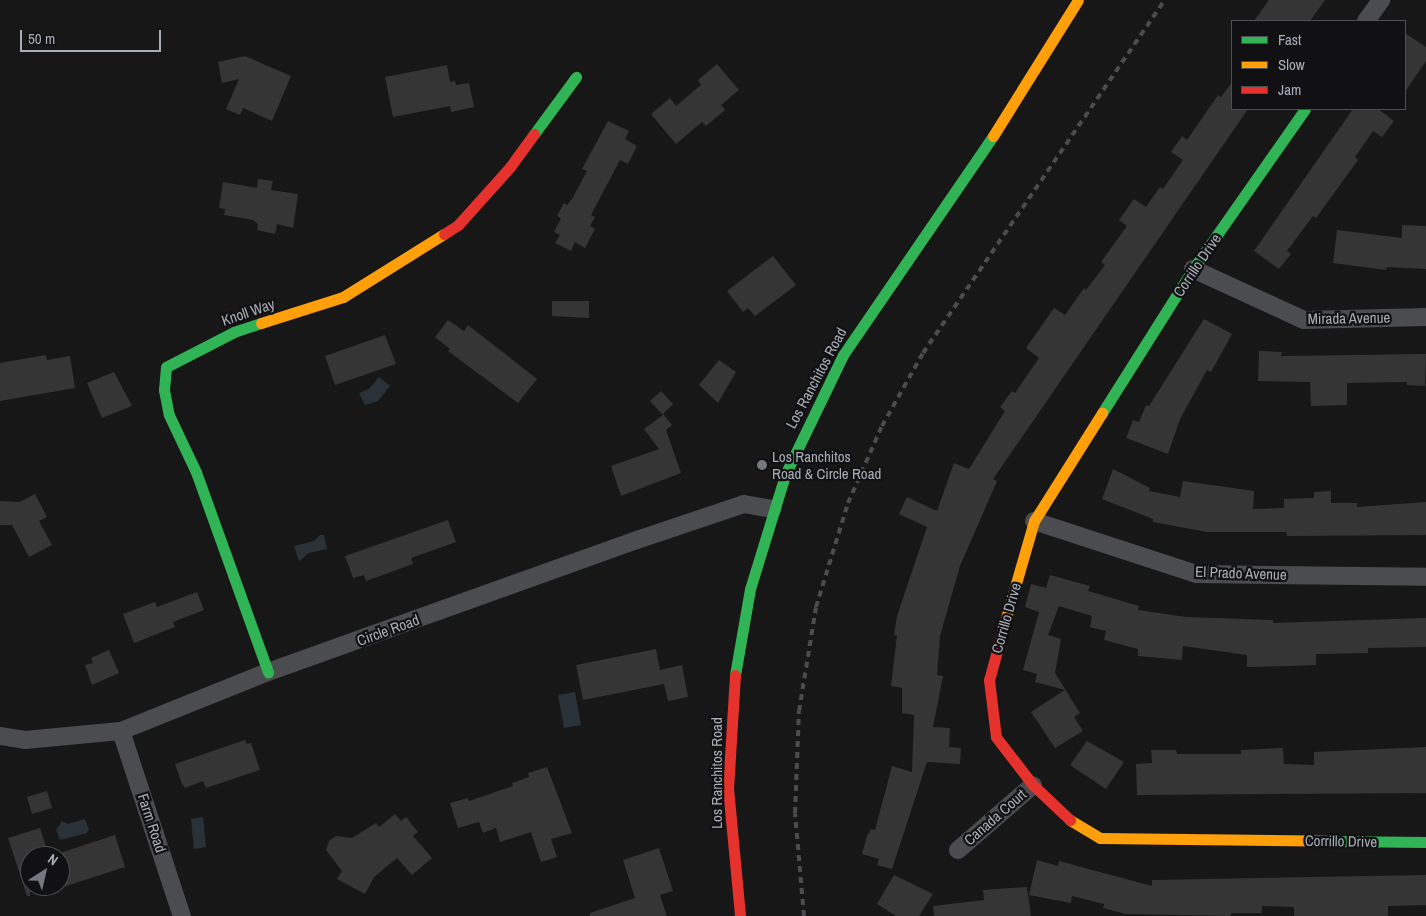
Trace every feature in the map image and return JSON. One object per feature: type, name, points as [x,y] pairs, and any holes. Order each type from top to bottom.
[{"type":"street","name":"Los Ranchitos Road","points":[[740,916],[728,788],[730,732],[735,674],[750,590],[773,509],[801,436],[843,354],[993,136],[1078,0]]},
{"type":"street","points":[[1367,20],[1381,0]]},
{"type":"street","name":"Knoll Way","points":[[268,672],[196,472],[169,415],[164,390],[166,367],[234,332],[343,297],[458,225],[510,167],[576,77]]},
{"type":"street","name":"Corrillo Drive","points":[[1304,110],[1193,269],[1034,521],[989,680],[996,737],[1033,785],[1060,814],[1100,838],[1426,842]]},
{"type":"street","name":"Mirada Avenue","points":[[1193,269],[1304,320],[1426,317]]},
{"type":"street","name":"Circle Road","points":[[0,736],[25,740],[121,731],[268,672],[744,504],[773,509]]},
{"type":"street","name":"El Prado Avenue","points":[[1034,521],[1196,574],[1426,577]]},
{"type":"street","name":"Farm Road","points":[[121,731],[182,916]]},
{"type":"street","name":"Canada Court","points":[[958,850],[1033,785]]},
{"type":"shaded area","points":[[379,377],[390,386],[378,401],[365,405],[359,393],[369,389]]},
{"type":"shaded area","points":[[320,535],[324,535],[327,549],[309,553],[299,561],[294,546],[314,541]]},
{"type":"shaded area","points":[[575,692],[581,725],[564,728],[558,695]]},
{"type":"shaded area","points":[[203,817],[206,847],[194,849],[191,819]]},
{"type":"shaded area","points":[[85,819],[89,830],[87,833],[60,840],[56,830],[62,821],[68,824]]},
{"type":"building","points":[[1269,0],[1325,0],[1311,20],[1255,20]]},
{"type":"building","points":[[1406,34],[1426,47],[1426,61],[1406,91]]},
{"type":"building","points":[[245,56],[291,76],[272,121],[243,108],[240,115],[226,109],[239,79],[222,83],[218,62]]},
{"type":"building","points":[[717,64],[739,90],[721,105],[725,110],[706,126],[702,122],[676,144],[651,114],[670,98],[676,106],[701,85],[698,80]]},
{"type":"building","points":[[447,65],[450,82],[455,81],[456,85],[469,83],[474,107],[451,112],[450,106],[393,117],[385,77]]},
{"type":"building","points":[[1231,83],[1231,110],[1247,110],[993,479],[997,481],[960,566],[940,636],[937,675],[943,676],[933,727],[950,728],[949,747],[961,748],[960,764],[927,762],[892,869],[877,865],[879,859],[862,854],[867,836],[871,829],[875,830],[892,766],[912,772],[914,715],[902,713],[902,688],[891,686],[897,636],[894,635],[897,616],[927,527],[899,514],[907,497],[937,511],[954,463],[969,469],[1005,411],[1000,407],[1012,391],[1015,393],[1039,358],[1026,348],[1054,308],[1065,315],[1084,288],[1086,290],[1105,265],[1101,262],[1127,226],[1119,220],[1134,199],[1146,207],[1160,187],[1163,189],[1183,160],[1171,152],[1182,136],[1187,140],[1218,95],[1221,97]]},
{"type":"building","points":[[1352,110],[1379,110],[1394,121],[1382,137],[1373,131],[1355,157],[1358,160],[1316,218],[1313,216],[1287,251],[1291,254],[1279,269],[1254,251]]},
{"type":"building","points":[[608,121],[629,131],[625,139],[637,146],[628,164],[620,160],[591,215],[595,217],[590,226],[595,229],[585,248],[575,242],[571,251],[555,243],[560,235],[554,232],[561,218],[557,216],[564,203],[567,205],[572,199],[587,171],[582,169]]},
{"type":"building","points":[[258,179],[273,181],[271,190],[298,194],[293,228],[277,224],[275,234],[257,230],[258,224],[253,220],[224,215],[225,209],[219,208],[223,182],[257,188]]},
{"type":"building","points":[[1402,225],[1426,226],[1426,269],[1387,267],[1386,270],[1333,263],[1337,230],[1402,238]]},
{"type":"building","points":[[773,256],[796,285],[755,316],[748,308],[743,312],[727,291]]},
{"type":"building","points":[[552,301],[589,301],[589,318],[552,316]]},
{"type":"building","points":[[1204,319],[1232,334],[1211,372],[1207,370],[1180,419],[1168,454],[1126,438],[1133,420],[1139,422],[1146,405],[1149,406]]},
{"type":"building","points":[[448,320],[464,331],[468,325],[537,379],[518,403],[448,351],[450,349],[435,337]]},
{"type":"building","points":[[385,335],[396,364],[335,385],[325,356]]},
{"type":"building","points":[[1259,351],[1282,352],[1281,356],[1426,354],[1425,386],[1407,385],[1407,382],[1347,383],[1347,405],[1311,406],[1310,382],[1258,381]]},
{"type":"building","points":[[46,355],[47,360],[70,356],[75,388],[0,401],[0,363]]},
{"type":"building","points":[[719,360],[736,372],[718,403],[699,385]]},
{"type":"building","points":[[114,372],[132,406],[102,418],[87,383]]},
{"type":"building","points":[[661,391],[673,404],[663,414],[672,425],[666,430],[681,473],[621,496],[611,466],[659,449],[644,429],[663,415],[650,401]]},
{"type":"building","points":[[1113,469],[1150,488],[1149,491],[1180,497],[1183,481],[1254,491],[1253,509],[1284,508],[1284,499],[1314,498],[1314,492],[1331,491],[1331,503],[1357,503],[1357,507],[1426,502],[1426,535],[1287,536],[1286,532],[1207,532],[1153,522],[1153,519],[1102,499]]},
{"type":"building","points":[[35,494],[47,517],[39,521],[52,545],[29,557],[12,525],[0,525],[0,501],[20,502]]},
{"type":"building","points":[[448,520],[456,542],[411,558],[413,564],[366,581],[364,575],[353,578],[345,556]]},
{"type":"building","points":[[1050,575],[1090,586],[1088,591],[1139,606],[1138,610],[1186,617],[1273,620],[1273,623],[1426,618],[1426,647],[1368,648],[1368,653],[1316,654],[1316,665],[1287,666],[1247,667],[1247,655],[1183,646],[1182,660],[1138,656],[1138,649],[1104,640],[1106,631],[1090,627],[1092,616],[1059,606],[1048,635],[1061,639],[1055,673],[1080,713],[1074,717],[1083,731],[1055,748],[1031,712],[1065,690],[1035,682],[1037,674],[1023,670],[1039,612],[1025,607],[1031,584],[1046,588]]},
{"type":"building","points":[[197,592],[204,610],[173,622],[175,627],[134,643],[123,614],[155,602],[157,607]]},
{"type":"building","points":[[656,649],[660,670],[682,665],[688,697],[668,701],[664,684],[583,700],[576,665]]},
{"type":"building","points":[[109,650],[119,673],[92,685],[85,665],[93,663],[91,658]]},
{"type":"building","points":[[245,740],[247,744],[251,743],[260,770],[206,788],[203,781],[185,788],[182,784],[175,764]]},
{"type":"building","points":[[1087,741],[1124,762],[1106,789],[1070,765]]},
{"type":"building","points":[[1426,747],[1426,793],[1137,795],[1136,764],[1152,763],[1151,750],[1176,750],[1177,754],[1241,754],[1241,750],[1283,748],[1284,764],[1314,765],[1314,752]]},
{"type":"building","points":[[547,767],[572,833],[551,839],[557,857],[541,862],[531,832],[500,842],[496,828],[483,833],[479,822],[458,828],[450,803],[468,798],[469,801],[513,786],[512,783],[529,777],[528,773]]},
{"type":"building","points":[[47,791],[52,808],[32,814],[27,797]]},
{"type":"building","points":[[395,814],[401,821],[406,817],[418,832],[413,836],[432,858],[412,875],[397,858],[374,877],[365,894],[337,879],[342,871],[326,850],[329,841],[336,836],[352,838],[376,823],[379,827]]},
{"type":"building","points":[[40,828],[46,846],[20,846],[20,875],[8,838]]},
{"type":"building","points":[[115,835],[125,867],[70,885],[70,850]]},
{"type":"building","points":[[659,848],[673,891],[660,895],[667,916],[590,916],[590,913],[635,898],[623,860]]},
{"type":"building","points":[[1037,860],[1058,866],[1059,861],[1152,886],[1152,880],[1426,875],[1426,905],[1388,906],[1388,916],[1294,916],[1294,907],[1262,906],[1262,913],[1231,913],[1231,916],[1126,914],[1103,908],[1104,904],[1072,896],[1071,903],[1029,895]]},
{"type":"building","points":[[894,875],[933,894],[919,916],[896,916],[877,904]]},
{"type":"building","points":[[1027,887],[1031,916],[934,916],[933,906],[984,900],[983,890]]},
{"type":"railway","points":[[804,916],[795,813],[799,711],[816,607],[848,503],[882,426],[923,353],[1165,0]]},
{"type":"traffic: fast","points":[[534,134],[576,77]]},
{"type":"traffic: fast","points":[[1102,413],[1193,269],[1304,110]]},
{"type":"traffic: fast","points":[[735,675],[750,589],[785,475],[843,355],[993,136]]},
{"type":"traffic: fast","points":[[261,323],[234,332],[166,367],[164,390],[169,415],[196,472],[268,672]]},
{"type":"traffic: fast","points":[[1333,841],[1426,842]]},
{"type":"traffic: slow","points":[[993,136],[1078,0]]},
{"type":"traffic: slow","points":[[261,323],[343,297],[444,234]]},
{"type":"traffic: slow","points":[[1006,618],[1034,521],[1102,413]]},
{"type":"traffic: slow","points":[[1070,820],[1100,838],[1333,841]]},
{"type":"traffic: jam","points":[[444,234],[458,225],[510,167],[534,134]]},
{"type":"traffic: jam","points":[[1006,618],[989,680],[996,737],[1033,785],[1070,820]]},
{"type":"traffic: jam","points":[[735,675],[728,788],[740,916]]},
{"type":"place","name":"Los Ranchitos Road & Circle Road","points":[[762,465]]}]
